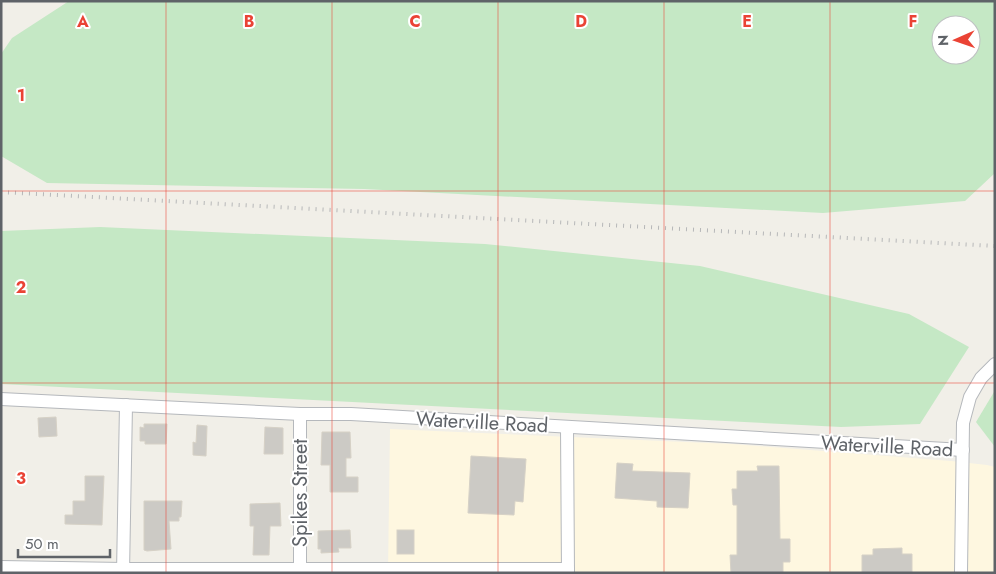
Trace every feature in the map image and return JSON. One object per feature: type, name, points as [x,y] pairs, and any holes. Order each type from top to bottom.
[{"type":"street","points":[[961,573],[963,423],[970,397],[981,378],[995,364]]},
{"type":"street","name":"Waterville Road","points":[[1,400],[300,414],[351,414],[963,450]]},
{"type":"street","points":[[123,571],[126,405]]},
{"type":"street","name":"Spikes Street","points":[[300,414],[300,571]]},
{"type":"street","points":[[1,567],[123,571],[568,571],[566,427]]},
{"type":"shaded area","points":[[390,429],[732,444],[987,465],[995,467],[995,573],[388,573]]},
{"type":"green space","points":[[69,1],[995,1],[995,173],[965,201],[823,213],[364,189],[47,183],[1,156],[1,54],[12,38]]},
{"type":"green space","points":[[100,227],[485,244],[700,266],[909,314],[969,347],[920,424],[841,427],[1,384],[1,231]]},
{"type":"green space","points":[[995,392],[995,447],[976,422]]},
{"type":"building","points":[[56,417],[57,436],[39,437],[38,418]]},
{"type":"building","points":[[144,424],[167,424],[166,444],[145,444],[145,441],[140,441],[140,427],[144,428]]},
{"type":"building","points":[[197,425],[207,426],[206,456],[193,455],[193,442],[196,443]]},
{"type":"building","points":[[265,427],[283,428],[283,454],[264,454]]},
{"type":"building","points":[[322,432],[350,432],[351,458],[346,458],[346,477],[358,477],[358,492],[330,492],[330,465],[321,465]]},
{"type":"building","points":[[471,456],[526,459],[523,502],[515,501],[514,515],[468,513]]},
{"type":"building","points":[[617,463],[633,464],[632,471],[690,473],[688,508],[657,507],[657,501],[615,498]]},
{"type":"building","points":[[757,466],[779,466],[780,539],[790,539],[790,562],[783,562],[783,573],[731,573],[730,555],[737,555],[737,505],[733,505],[732,489],[737,489],[737,471],[758,471]]},
{"type":"building","points":[[85,476],[104,476],[102,525],[65,524],[65,515],[73,515],[73,501],[85,501]]},
{"type":"building","points":[[144,501],[182,501],[179,521],[169,521],[171,549],[144,550]]},
{"type":"building","points":[[280,503],[281,526],[270,526],[269,555],[253,555],[254,526],[250,526],[250,504]]},
{"type":"building","points":[[350,530],[351,548],[338,548],[339,552],[321,553],[321,549],[318,549],[318,531]]},
{"type":"building","points":[[397,530],[414,530],[414,554],[397,554]]},
{"type":"building","points":[[902,548],[902,554],[912,554],[912,573],[862,573],[862,555],[873,555],[873,549]]},
{"type":"railway","points":[[1,192],[995,246]]}]
